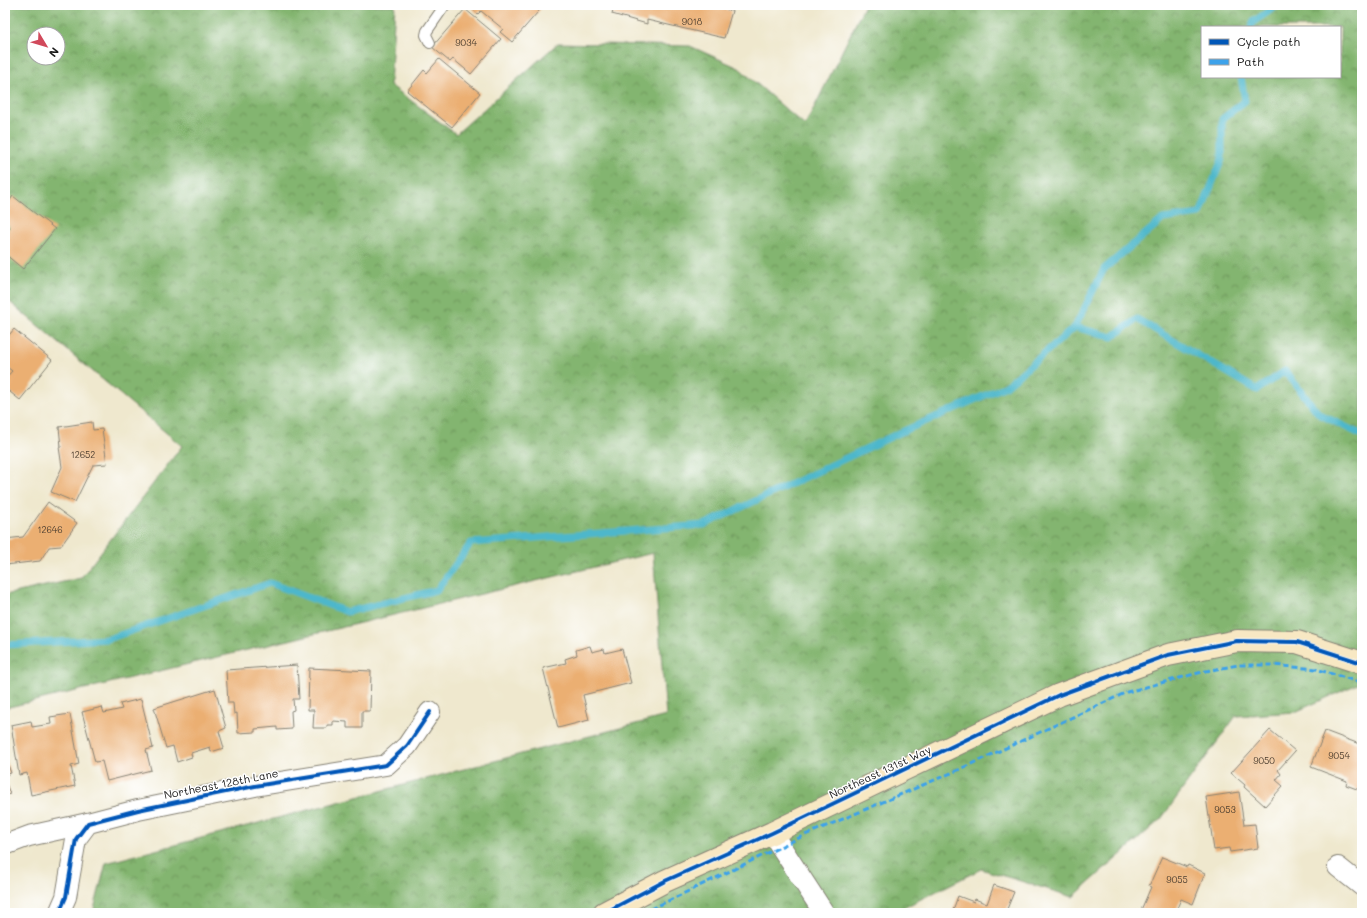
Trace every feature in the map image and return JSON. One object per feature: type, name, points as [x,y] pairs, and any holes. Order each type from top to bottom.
[{"type":"street","name":"Northeast 131st Way","points":[[604,913],[665,881],[772,833],[1060,695],[1168,655],[1237,641],[1297,642],[1362,663]]},
{"type":"street","name":"Northeast 128th Lane","points":[[5,845],[29,836],[138,810],[255,786],[386,765],[407,746],[430,712]]},
{"type":"street","points":[[59,913],[66,897],[76,839],[88,823]]},
{"type":"street","points":[[772,833],[824,913]]},
{"type":"street","points":[[1338,867],[1362,886]]},
{"type":"lane","points":[[430,43],[426,35],[427,31],[445,5]]},
{"type":"green space","points":[[5,5],[395,5],[390,85],[456,134],[558,43],[690,46],[739,68],[805,126],[865,5],[1362,5],[1362,682],[1295,712],[1236,716],[1161,819],[1073,897],[981,869],[893,913],[93,913],[106,863],[666,716],[653,553],[5,708],[5,595],[81,578],[182,446],[5,298],[5,151],[8,146],[5,143]]},
{"type":"building","points":[[468,5],[544,5],[512,42],[500,32],[503,29],[481,11],[478,14]]},
{"type":"building","points":[[614,5],[717,5],[716,7],[732,11],[724,38],[647,20],[647,24],[612,14]]},
{"type":"building","points":[[465,9],[501,39],[471,74],[453,59],[450,62],[432,47]]},
{"type":"building","points":[[439,59],[480,93],[452,127],[407,91],[424,70],[427,73]]},
{"type":"building","points":[[13,196],[55,229],[23,269],[5,254],[5,233],[10,227],[5,222],[5,207]]},
{"type":"building","points":[[14,329],[52,360],[20,400],[5,388],[5,379],[12,371],[5,367],[5,340]]},
{"type":"building","points":[[92,422],[93,430],[102,429],[107,464],[93,465],[75,502],[51,492],[62,467],[59,447],[61,447],[59,427]]},
{"type":"building","points":[[48,502],[77,523],[61,546],[49,547],[40,561],[5,565],[5,539],[23,537]]},
{"type":"building","points":[[590,646],[592,652],[604,649],[605,653],[622,649],[631,683],[583,695],[589,720],[558,728],[543,668],[566,663],[565,659],[577,655],[576,650]]},
{"type":"building","points":[[297,665],[299,699],[293,699],[294,710],[291,711],[292,729],[277,730],[277,727],[255,729],[255,732],[238,733],[237,713],[234,714],[233,703],[228,703],[226,670]]},
{"type":"building","points":[[309,668],[371,671],[370,711],[362,711],[362,728],[347,728],[347,722],[333,721],[333,725],[327,725],[327,728],[313,728],[314,710],[308,710]]},
{"type":"building","points":[[215,689],[226,728],[219,731],[224,748],[211,752],[210,747],[191,753],[192,757],[177,762],[173,746],[166,748],[154,708]]},
{"type":"building","points":[[141,699],[153,748],[146,750],[151,770],[107,781],[102,761],[95,762],[82,712],[102,707],[104,713],[122,709],[120,704]]},
{"type":"building","points":[[70,714],[79,764],[71,766],[75,786],[31,795],[27,773],[19,775],[11,725],[31,721],[32,727],[51,724],[50,717]]},
{"type":"building","points":[[1270,730],[1295,751],[1278,770],[1281,774],[1276,780],[1283,786],[1265,806],[1231,773]]},
{"type":"building","points":[[1325,731],[1362,745],[1362,791],[1346,785],[1347,781],[1311,767]]},
{"type":"building","points":[[5,757],[11,773],[5,775]]},
{"type":"building","points":[[5,781],[10,794],[5,796]]},
{"type":"building","points":[[1239,792],[1244,825],[1255,824],[1258,848],[1230,852],[1229,848],[1214,850],[1206,797]]},
{"type":"building","points":[[1162,857],[1187,867],[1188,865],[1205,873],[1193,904],[1181,899],[1175,913],[1147,913],[1141,910],[1151,887],[1149,886]]},
{"type":"building","points":[[994,885],[1014,892],[1007,909],[1013,913],[952,913],[958,896],[974,902],[975,899],[987,904]]},
{"type":"waterway","points":[[1251,26],[1253,22],[1278,5]]},
{"type":"waterway","points":[[5,645],[108,639],[270,583],[347,612],[437,590],[471,543],[704,525],[897,434],[1006,386],[1075,327],[1104,269],[1163,219],[1200,214],[1222,159],[1222,119],[1245,101],[1241,78]]},
{"type":"waterway","points":[[1075,327],[1112,337],[1137,319],[1257,390],[1285,371],[1319,414],[1362,435]]},
{"type":"marked path","points":[[643,913],[805,835],[956,771],[1127,692],[1206,671],[1238,665],[1272,665],[1316,669],[1362,683]]},
{"type":"cycle path","points":[[604,913],[665,881],[772,833],[1059,695],[1168,655],[1237,641],[1297,642],[1362,663]]},
{"type":"cycle path","points":[[59,913],[66,897],[76,839],[88,823],[138,810],[255,786],[386,765],[407,746],[430,712]]}]
